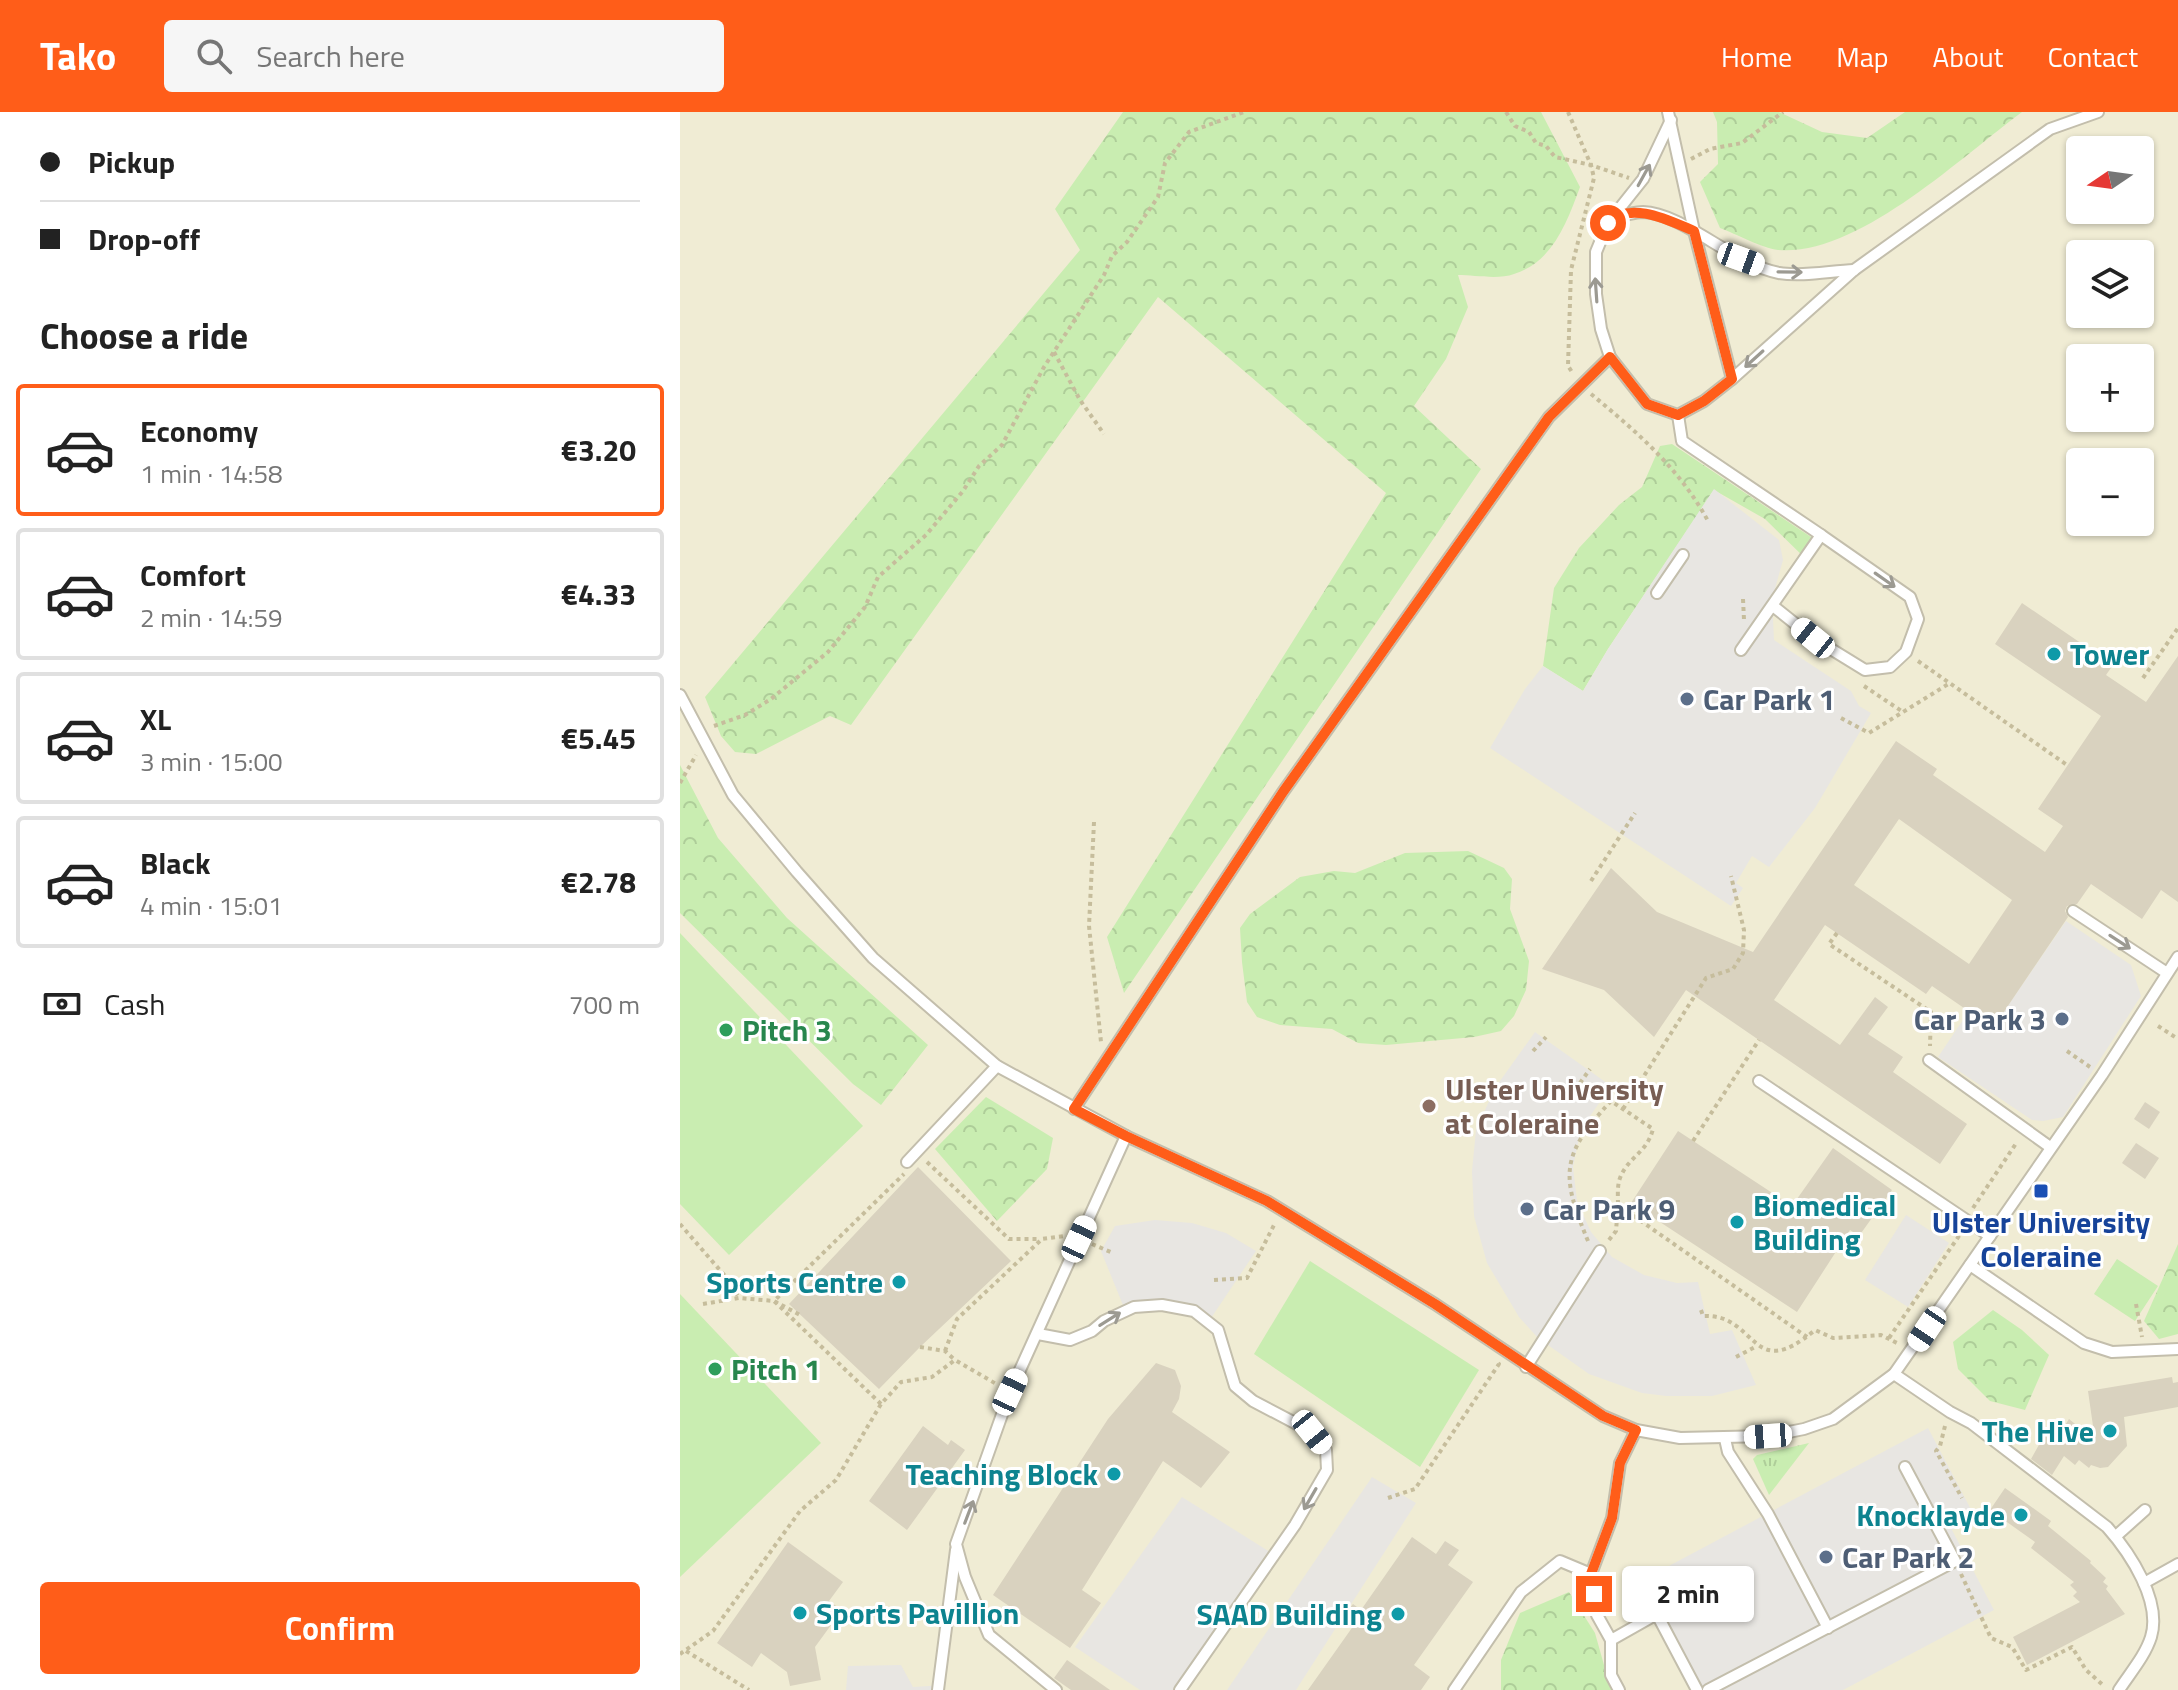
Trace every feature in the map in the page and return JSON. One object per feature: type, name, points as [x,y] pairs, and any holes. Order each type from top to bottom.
[{"type":"lane","points":[[1670,116],[1643,179],[1608,223],[1596,252],[1595,269],[1601,329],[1610,357],[1647,404],[1678,415],[1704,401],[1732,379],[1854,270],[2050,129],[2098,112]]},
{"type":"lane","points":[[1670,116],[1694,231],[1732,379]]},
{"type":"lane","points":[[1608,223],[1613,218],[1642,212],[1694,231],[1741,259],[1779,273],[1854,270]]},
{"type":"lane","points":[[1074,1109],[1292,779],[1549,417],[1610,357]]},
{"type":"lane","points":[[1678,415],[1682,441],[1910,597],[1918,619],[1906,652],[1890,667],[1865,670],[1813,638],[1773,606]]},
{"type":"lane","points":[[1741,650],[1821,535]]},
{"type":"lane","points":[[1657,593],[1683,555]]},
{"type":"lane","points":[[680,695],[733,795],[797,872],[873,958],[997,1066],[1126,1136],[1282,1210],[1435,1304],[1603,1416],[1636,1430],[1680,1438],[1725,1439],[1792,1432],[1833,1419],[1894,1374],[2102,1075],[2178,957]]},
{"type":"lane","points":[[2073,911],[2167,973]]},
{"type":"lane","points":[[1929,1060],[2050,1147]]},
{"type":"lane","points":[[909,1167],[997,1066]]},
{"type":"lane","points":[[1759,1081],[1990,1236]]},
{"type":"lane","points":[[938,1690],[956,1544],[1010,1392],[1126,1136]]},
{"type":"lane","points":[[1526,1367],[1600,1251]]},
{"type":"lane","points":[[1970,1265],[2084,1343],[2112,1352],[2178,1349]]},
{"type":"lane","points":[[1038,1334],[1070,1340],[1134,1307],[1162,1305],[1194,1311],[1218,1330],[1235,1386],[1253,1401],[1312,1432],[1326,1450],[1327,1470],[1295,1525],[1180,1690]]},
{"type":"lane","points":[[1894,1374],[1971,1423],[2116,1536],[2144,1583],[2155,1619],[2151,1639],[2119,1690]]},
{"type":"lane","points":[[1619,1690],[1611,1675],[1611,1640],[1597,1615],[1591,1574],[1612,1518],[1620,1463],[1636,1430]]},
{"type":"lane","points":[[1725,1439],[1728,1452],[1768,1514],[1828,1628]]},
{"type":"lane","points":[[1708,1690],[1955,1561],[1905,1467]]},
{"type":"lane","points":[[2116,1536],[2145,1510]]},
{"type":"lane","points":[[956,1544],[965,1577],[989,1635],[1056,1690]]},
{"type":"lane","points":[[1454,1690],[1521,1592],[1560,1561],[1591,1574]]},
{"type":"lane","points":[[2144,1583],[2178,1564]]},
{"type":"lane","points":[[1611,1640],[1654,1610],[1697,1690]]},
{"type":"path","points":[[694,722],[714,726],[745,715],[771,699],[828,652],[865,607],[878,577],[926,535],[963,491],[979,466],[1002,445],[1054,352],[1104,275],[1112,256],[1127,242],[1158,197],[1165,163],[1189,132],[1244,112]]},
{"type":"path","points":[[1568,112],[1594,178],[1571,270],[1568,366],[1581,386],[1644,438],[1693,493],[1708,521]]},
{"type":"path","points":[[1054,352],[1080,400],[1104,434]]},
{"type":"path","points":[[2143,678],[2178,628]]},
{"type":"path","points":[[1906,652],[2067,765]]},
{"type":"path","points":[[1841,718],[1869,733],[1950,683]]},
{"type":"path","points":[[1591,881],[1635,813]]},
{"type":"path","points":[[1094,822],[1089,926],[1098,1029],[1105,1059]]},
{"type":"path","points":[[1623,1109],[1706,978],[1733,969],[1743,953],[1744,930],[1731,876]]},
{"type":"path","points":[[1837,933],[1829,944],[1931,1012],[1929,1060]]},
{"type":"path","points":[[2158,1026],[2178,1039]]},
{"type":"path","points":[[1533,1051],[1546,1037]]},
{"type":"path","points":[[1693,1141],[1759,1040]]},
{"type":"path","points":[[2067,1051],[2090,1067]]},
{"type":"path","points":[[1580,1083],[1590,1069]]},
{"type":"path","points":[[1585,1249],[1589,1244],[1571,1199],[1571,1159],[1599,1111],[1611,1101],[1653,1129],[1649,1144],[1632,1159],[1620,1179],[1616,1231],[1600,1251]]},
{"type":"path","points":[[1971,1210],[2019,1139]]},
{"type":"path","points":[[922,1157],[1009,1239],[1062,1236],[1079,1239],[1113,1253]]},
{"type":"path","points":[[774,1301],[909,1167]]},
{"type":"path","points":[[1618,1205],[1807,1337]]},
{"type":"path","points":[[1214,1280],[1247,1278],[1282,1210]]},
{"type":"path","points":[[680,1224],[725,1276],[739,1298]]},
{"type":"path","points":[[1889,1338],[1962,1231]]},
{"type":"path","points":[[945,1351],[957,1319],[1042,1239]]},
{"type":"path","points":[[703,1304],[739,1298],[774,1301],[802,1316]]},
{"type":"path","points":[[774,1301],[881,1404]]},
{"type":"path","points":[[2136,1304],[2145,1351]]},
{"type":"path","points":[[1701,1310],[1703,1316],[1725,1317],[1757,1346],[1782,1352],[1798,1345],[1815,1330],[1833,1338],[1881,1335],[1912,1350]]},
{"type":"path","points":[[1736,1357],[1757,1346]]},
{"type":"path","points":[[920,1347],[945,1351],[1010,1392]]},
{"type":"path","points":[[1388,1498],[1415,1489],[1499,1364],[1490,1357]]},
{"type":"path","points":[[749,1690],[682,1652],[713,1631],[800,1511],[836,1480],[881,1404],[901,1382],[932,1377],[955,1360]]},
{"type":"path","points":[[1943,1434],[1936,1451],[1962,1498]]},
{"type":"path","points":[[1955,1561],[1991,1638],[2012,1647],[2026,1670],[2072,1647],[2086,1670],[2111,1690]]},
{"type":"shaded area","name":"Ulster University at Coleraine","points":[[680,112],[2178,112],[2178,1690],[680,1690]]},
{"type":"shaded area","name":"Car Park 1","points":[[1714,489],[1779,540],[1783,560],[1772,599],[1774,640],[1851,691],[1859,706],[1871,713],[1815,808],[1769,867],[1752,856],[1736,883],[1743,888],[1731,906],[1490,748],[1525,689],[1543,666],[1583,691]]},
{"type":"shaded area","name":"Car Park 3","points":[[2066,921],[2131,965],[2141,996],[2063,1117],[2032,1120],[1938,1057],[1969,1011],[1993,1027]]},
{"type":"shaded area","name":"Car Park 9","points":[[1535,1032],[1611,1086],[1581,1129],[1573,1167],[1577,1201],[1591,1232],[1612,1257],[1644,1275],[1677,1283],[1698,1282],[1710,1334],[1732,1330],[1756,1385],[1712,1396],[1642,1393],[1589,1374],[1538,1338],[1519,1317],[1487,1263],[1474,1216],[1472,1171],[1476,1130],[1495,1088]]},
{"type":"shaded area","points":[[1906,1215],[1949,1243],[1908,1307],[1865,1280]]},
{"type":"shaded area","points":[[1155,1220],[1192,1223],[1226,1233],[1256,1251],[1209,1321],[1167,1306],[1125,1310],[1101,1251],[1115,1226]]},
{"type":"shaded area","name":"Car Park 2","points":[[1928,1428],[1975,1517],[1952,1530],[1994,1610],[1843,1690],[1691,1690],[1635,1584]]},
{"type":"shaded area","points":[[1372,1477],[1416,1503],[1296,1690],[1227,1690]]},
{"type":"shaded area","points":[[1182,1497],[1275,1555],[1179,1690],[1140,1690],[1075,1647]]},
{"type":"shaded area","points":[[901,1665],[913,1687],[945,1685],[945,1690],[846,1690],[848,1666]]},
{"type":"green space","points":[[1123,112],[1541,112],[1580,187],[1557,239],[1528,268],[1508,276],[1458,275],[1468,307],[1446,359],[1414,406],[1481,469],[1124,993],[1107,937],[1386,493],[1158,297],[851,725],[830,716],[756,754],[735,752],[721,736],[705,697],[1080,250],[1055,209]]},
{"type":"green space","points":[[1713,112],[1779,112],[1822,132],[1867,138],[1905,112],[2022,112],[1939,177],[1874,221],[1841,238],[1809,248],[1778,250],[1720,228],[1700,182],[1718,164],[1717,122]]},
{"type":"green space","points":[[1672,444],[1820,543],[1809,562],[1765,519],[1714,490],[1583,691],[1543,666],[1554,588],[1579,548],[1619,505],[1642,487],[1660,446]]},
{"type":"green space","points":[[680,765],[718,838],[787,918],[928,1045],[881,1105],[853,1084],[680,913]]},
{"type":"green space","points":[[1468,851],[1504,868],[1512,879],[1510,909],[1529,961],[1526,990],[1514,1016],[1501,1031],[1474,1037],[1386,1045],[1358,1043],[1332,1029],[1280,1025],[1257,1017],[1247,1002],[1242,962],[1240,928],[1250,914],[1300,877],[1334,871],[1355,873],[1405,853]]},
{"type":"green space","name":"Pitch 3","points":[[680,933],[863,1126],[729,1255],[680,1204]]},
{"type":"green space","points":[[986,1097],[1053,1138],[1047,1169],[997,1221],[935,1149]]},
{"type":"green space","points":[[2178,1244],[2178,1334],[2159,1339],[2144,1321]]},
{"type":"green space","points":[[2117,1259],[2158,1286],[2135,1321],[2094,1294]]},
{"type":"green space","points":[[1310,1261],[1479,1370],[1420,1467],[1254,1354]]},
{"type":"green space","name":"Pitch 1","points":[[680,1294],[821,1443],[680,1577]]},
{"type":"green space","points":[[1993,1310],[2022,1330],[2049,1355],[2025,1410],[1990,1401],[1958,1369],[1953,1342]]},
{"type":"green space","points":[[1809,1443],[1769,1495],[1753,1459],[1757,1455]]},
{"type":"green space","points":[[1569,1592],[1595,1633],[1611,1690],[1501,1690],[1501,1660],[1520,1613]]},
{"type":"building","points":[[2022,603],[2113,665],[2106,675],[2146,702],[2178,656],[2178,902],[2161,890],[2142,919],[2091,884],[2077,904],[2067,906],[2065,911],[2068,917],[1993,1028],[1932,986],[1926,994],[1825,925],[1774,1000],[1840,1045],[1875,997],[1888,1007],[1868,1034],[1903,1057],[1893,1072],[1967,1124],[1940,1164],[1686,990],[1654,1037],[1604,990],[1542,969],[1611,868],[1657,912],[1753,952],[1896,741],[1937,769],[1933,775],[2045,852],[2063,826],[2038,809],[2101,716],[1995,644]],"holes":[[[1899,819],[2012,900],[1969,964],[1854,885]]]},
{"type":"building","points":[[2145,1102],[2160,1112],[2149,1129],[2134,1119]]},
{"type":"building","name":"Biomedical Building","points":[[1678,1131],[1792,1206],[1833,1148],[1892,1190],[1859,1236],[1850,1230],[1797,1312],[1631,1203]]},
{"type":"building","points":[[2136,1143],[2159,1158],[2145,1179],[2122,1163]]},
{"type":"building","name":"Sports Centre","points":[[918,1167],[1011,1261],[879,1389],[789,1304]]},
{"type":"building","name":"Teaching Block","points":[[1156,1363],[1175,1370],[1181,1386],[1172,1412],[1230,1452],[1201,1488],[1163,1461],[1082,1590],[1101,1603],[1070,1648],[993,1595],[1108,1419]]},
{"type":"building","name":"The Hive","points":[[2172,1377],[2173,1383],[2178,1382],[2178,1407],[2124,1417],[2127,1446],[2108,1467],[2091,1465],[2089,1468],[2079,1460],[2075,1465],[2064,1456],[2052,1475],[2031,1459],[2045,1434],[2053,1444],[2069,1419],[2095,1440],[2088,1391]]},
{"type":"building","points":[[923,1426],[948,1445],[951,1440],[965,1450],[907,1530],[869,1501]]},
{"type":"building","points":[[2005,1488],[2051,1521],[2048,1526],[2091,1561],[2106,1578],[2103,1582],[2108,1586],[2106,1589],[2125,1614],[2027,1665],[2013,1637],[2080,1602],[2073,1596],[2077,1592],[2070,1585],[2074,1582],[2031,1548],[2035,1542],[1990,1510]]},
{"type":"building","name":"SAAD Building","points":[[1412,1537],[1436,1554],[1445,1541],[1459,1550],[1448,1565],[1473,1582],[1414,1665],[1430,1677],[1421,1690],[1308,1690],[1354,1625],[1343,1617],[1353,1604],[1361,1610]]},
{"type":"building","name":"Sports Pavillion","points":[[788,1542],[843,1582],[829,1601],[842,1610],[815,1647],[821,1680],[790,1686],[787,1672],[761,1653],[752,1667],[717,1643]]},
{"type":"building","points":[[1067,1660],[1110,1690],[1071,1690],[1054,1678]]},
{"type":"place","name":"Tower","points":[[2054,654]]},
{"type":"place","name":"Car Park 1","points":[[1687,699]]},
{"type":"place","name":"Car Park 3","points":[[2062,1019]]},
{"type":"place","name":"Pitch 3","points":[[726,1030]]},
{"type":"place","name":"Ulster University at Coleraine","points":[[1429,1106]]},
{"type":"place","name":"Ulster University Coleraine","points":[[2041,1191]]},
{"type":"place","name":"Car Park 9","points":[[1527,1209]]},
{"type":"place","name":"Biomedical Building","points":[[1737,1222]]},
{"type":"place","name":"Sports Centre","points":[[899,1282]]},
{"type":"place","name":"Pitch 1","points":[[715,1369]]},
{"type":"place","name":"The Hive","points":[[2110,1431]]},
{"type":"place","name":"Teaching Block","points":[[1114,1474]]},
{"type":"place","name":"Knocklayde","points":[[2021,1515]]},
{"type":"place","name":"Car Park 2","points":[[1826,1557]]},
{"type":"place","name":"Sports Pavillion","points":[[800,1613]]},
{"type":"place","name":"SAAD Building","points":[[1398,1614]]},
{"type":"route","points":[[1594,1594],[1591,1574],[1612,1518],[1620,1463],[1636,1430],[1603,1416],[1435,1304],[1267,1201],[1074,1109],[1283,792],[1549,417],[1610,357],[1647,404],[1678,415],[1704,401],[1732,379],[1694,231],[1642,212],[1613,218],[1608,223]]}]
